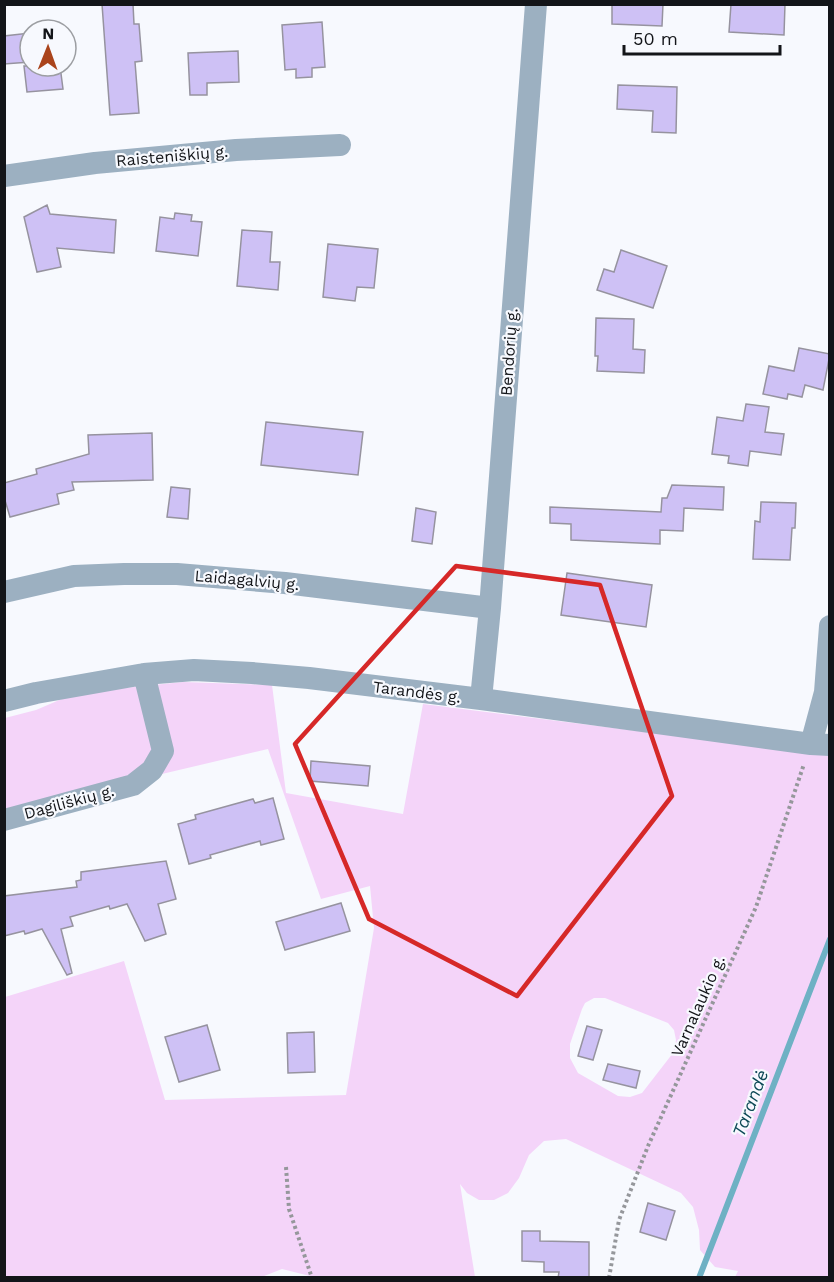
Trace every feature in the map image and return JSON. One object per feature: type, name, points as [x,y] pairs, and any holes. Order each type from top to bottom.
[{"type":"street","name":"Bendorių g.","points":[[481,699],[536,4]]},
{"type":"street","name":"Raisteniškių g.","points":[[4,176],[95,162],[340,144]]},
{"type":"street","name":"Laidagalvių g.","points":[[4,592],[74,576],[177,574],[285,583],[490,608]]},
{"type":"street","points":[[820,745],[830,626]]},
{"type":"street","name":"Tarandės g.","points":[[4,701],[144,674],[194,670],[252,673],[481,699],[820,745]]},
{"type":"street","name":"Dagiliškių g.","points":[[4,820],[133,784],[152,770],[163,751],[144,674]]},
{"type":"path","name":"Varnalaukio g.","points":[[609,1278],[619,1220],[648,1146],[756,907],[820,745]]},
{"type":"path","points":[[286,1167],[289,1209],[312,1278]]},
{"type":"highlighted area","points":[[456,566],[600,585],[672,796],[517,996],[369,919],[295,744]]},
{"type":"shaded area","points":[[183,682],[272,685],[286,793],[403,814],[423,704],[829,755],[829,1277],[735,1277],[738,1271],[715,1267],[700,1250],[699,1230],[693,1207],[681,1193],[566,1139],[544,1141],[529,1155],[519,1178],[508,1193],[494,1200],[479,1200],[467,1193],[460,1184],[475,1277],[318,1278],[282,1269],[259,1278],[5,1278],[5,997],[124,961],[165,1100],[346,1095],[374,928],[370,886],[321,899],[268,749],[5,811],[5,718],[36,710],[64,698],[104,690]],"holes":[[[594,998],[605,998],[668,1023],[674,1030],[676,1040],[673,1053],[642,1093],[630,1097],[618,1096],[578,1073],[570,1058],[570,1044],[585,1003]]]},
{"type":"building","points":[[102,4],[133,4],[134,24],[139,24],[142,61],[135,62],[139,113],[110,115]]},
{"type":"building","points":[[612,4],[663,4],[662,26],[612,24]]},
{"type":"building","points":[[731,4],[785,4],[784,35],[729,32]]},
{"type":"building","points":[[322,22],[325,67],[312,68],[312,77],[296,78],[296,69],[285,70],[282,25]]},
{"type":"building","points":[[18,34],[18,63],[4,64],[4,36]]},
{"type":"building","points":[[238,51],[239,82],[207,83],[207,95],[190,95],[188,53]]},
{"type":"building","points":[[25,78],[62,78],[63,89],[27,92]]},
{"type":"building","points":[[618,85],[677,87],[676,133],[652,132],[653,111],[617,109]]},
{"type":"building","points":[[47,205],[50,214],[116,220],[114,253],[57,248],[61,267],[37,272],[24,217]]},
{"type":"building","points":[[175,213],[192,215],[191,221],[202,222],[198,256],[156,251],[160,217],[174,219]]},
{"type":"building","points":[[242,230],[272,232],[270,262],[280,262],[278,290],[237,286]]},
{"type":"building","points":[[328,244],[378,249],[374,288],[357,287],[355,301],[323,297]]},
{"type":"building","points":[[621,250],[667,266],[653,308],[597,290],[604,269],[614,272]]},
{"type":"building","points":[[596,318],[634,319],[633,349],[645,350],[644,373],[597,371]]},
{"type":"building","points":[[799,348],[830,354],[823,390],[805,385],[802,397],[788,394],[787,399],[763,394],[769,366],[794,371]]},
{"type":"building","points":[[746,404],[769,407],[765,432],[784,434],[781,455],[750,451],[748,466],[728,463],[729,456],[712,454],[717,417],[743,421]]},
{"type":"building","points":[[266,422],[363,432],[358,475],[261,465]]},
{"type":"building","points":[[152,433],[153,480],[72,482],[74,490],[57,494],[59,504],[10,517],[4,497],[4,483],[37,474],[36,469],[89,454],[88,435]]},
{"type":"building","points":[[672,485],[724,487],[723,510],[684,508],[683,531],[660,530],[660,544],[571,540],[571,524],[550,523],[550,507],[661,512],[662,498],[667,498]]},
{"type":"building","points":[[171,487],[190,489],[188,519],[167,517]]},
{"type":"building","points":[[761,502],[796,503],[790,560],[753,559],[755,521],[760,522]]},
{"type":"building","points":[[416,508],[436,512],[432,544],[412,541]]},
{"type":"building","points":[[567,573],[652,585],[646,627],[561,615]]},
{"type":"building","points":[[311,761],[370,766],[368,786],[310,781]]},
{"type":"building","points":[[273,798],[284,839],[261,845],[260,841],[210,855],[211,858],[189,864],[178,824],[196,819],[195,815],[253,799],[255,803]]},
{"type":"building","points":[[166,861],[176,899],[158,904],[166,934],[145,941],[127,904],[110,909],[109,906],[70,917],[73,926],[61,929],[72,973],[67,975],[42,929],[25,934],[24,931],[4,936],[4,896],[77,887],[76,881],[81,880],[81,872]]},
{"type":"building","points":[[341,903],[350,931],[285,950],[276,922]]},
{"type":"building","points":[[207,1025],[220,1070],[179,1082],[165,1037]]},
{"type":"building","points":[[587,1026],[602,1030],[593,1060],[578,1056]]},
{"type":"building","points":[[314,1032],[315,1072],[288,1073],[287,1033]]},
{"type":"building","points":[[608,1064],[640,1071],[636,1088],[603,1080]]},
{"type":"building","points":[[648,1203],[675,1211],[666,1240],[640,1232]]},
{"type":"building","points":[[522,1231],[540,1231],[540,1241],[589,1242],[589,1278],[558,1278],[559,1272],[544,1272],[544,1262],[522,1261]]},
{"type":"waterway","name":"Tarandė","points":[[699,1278],[830,939]]}]
